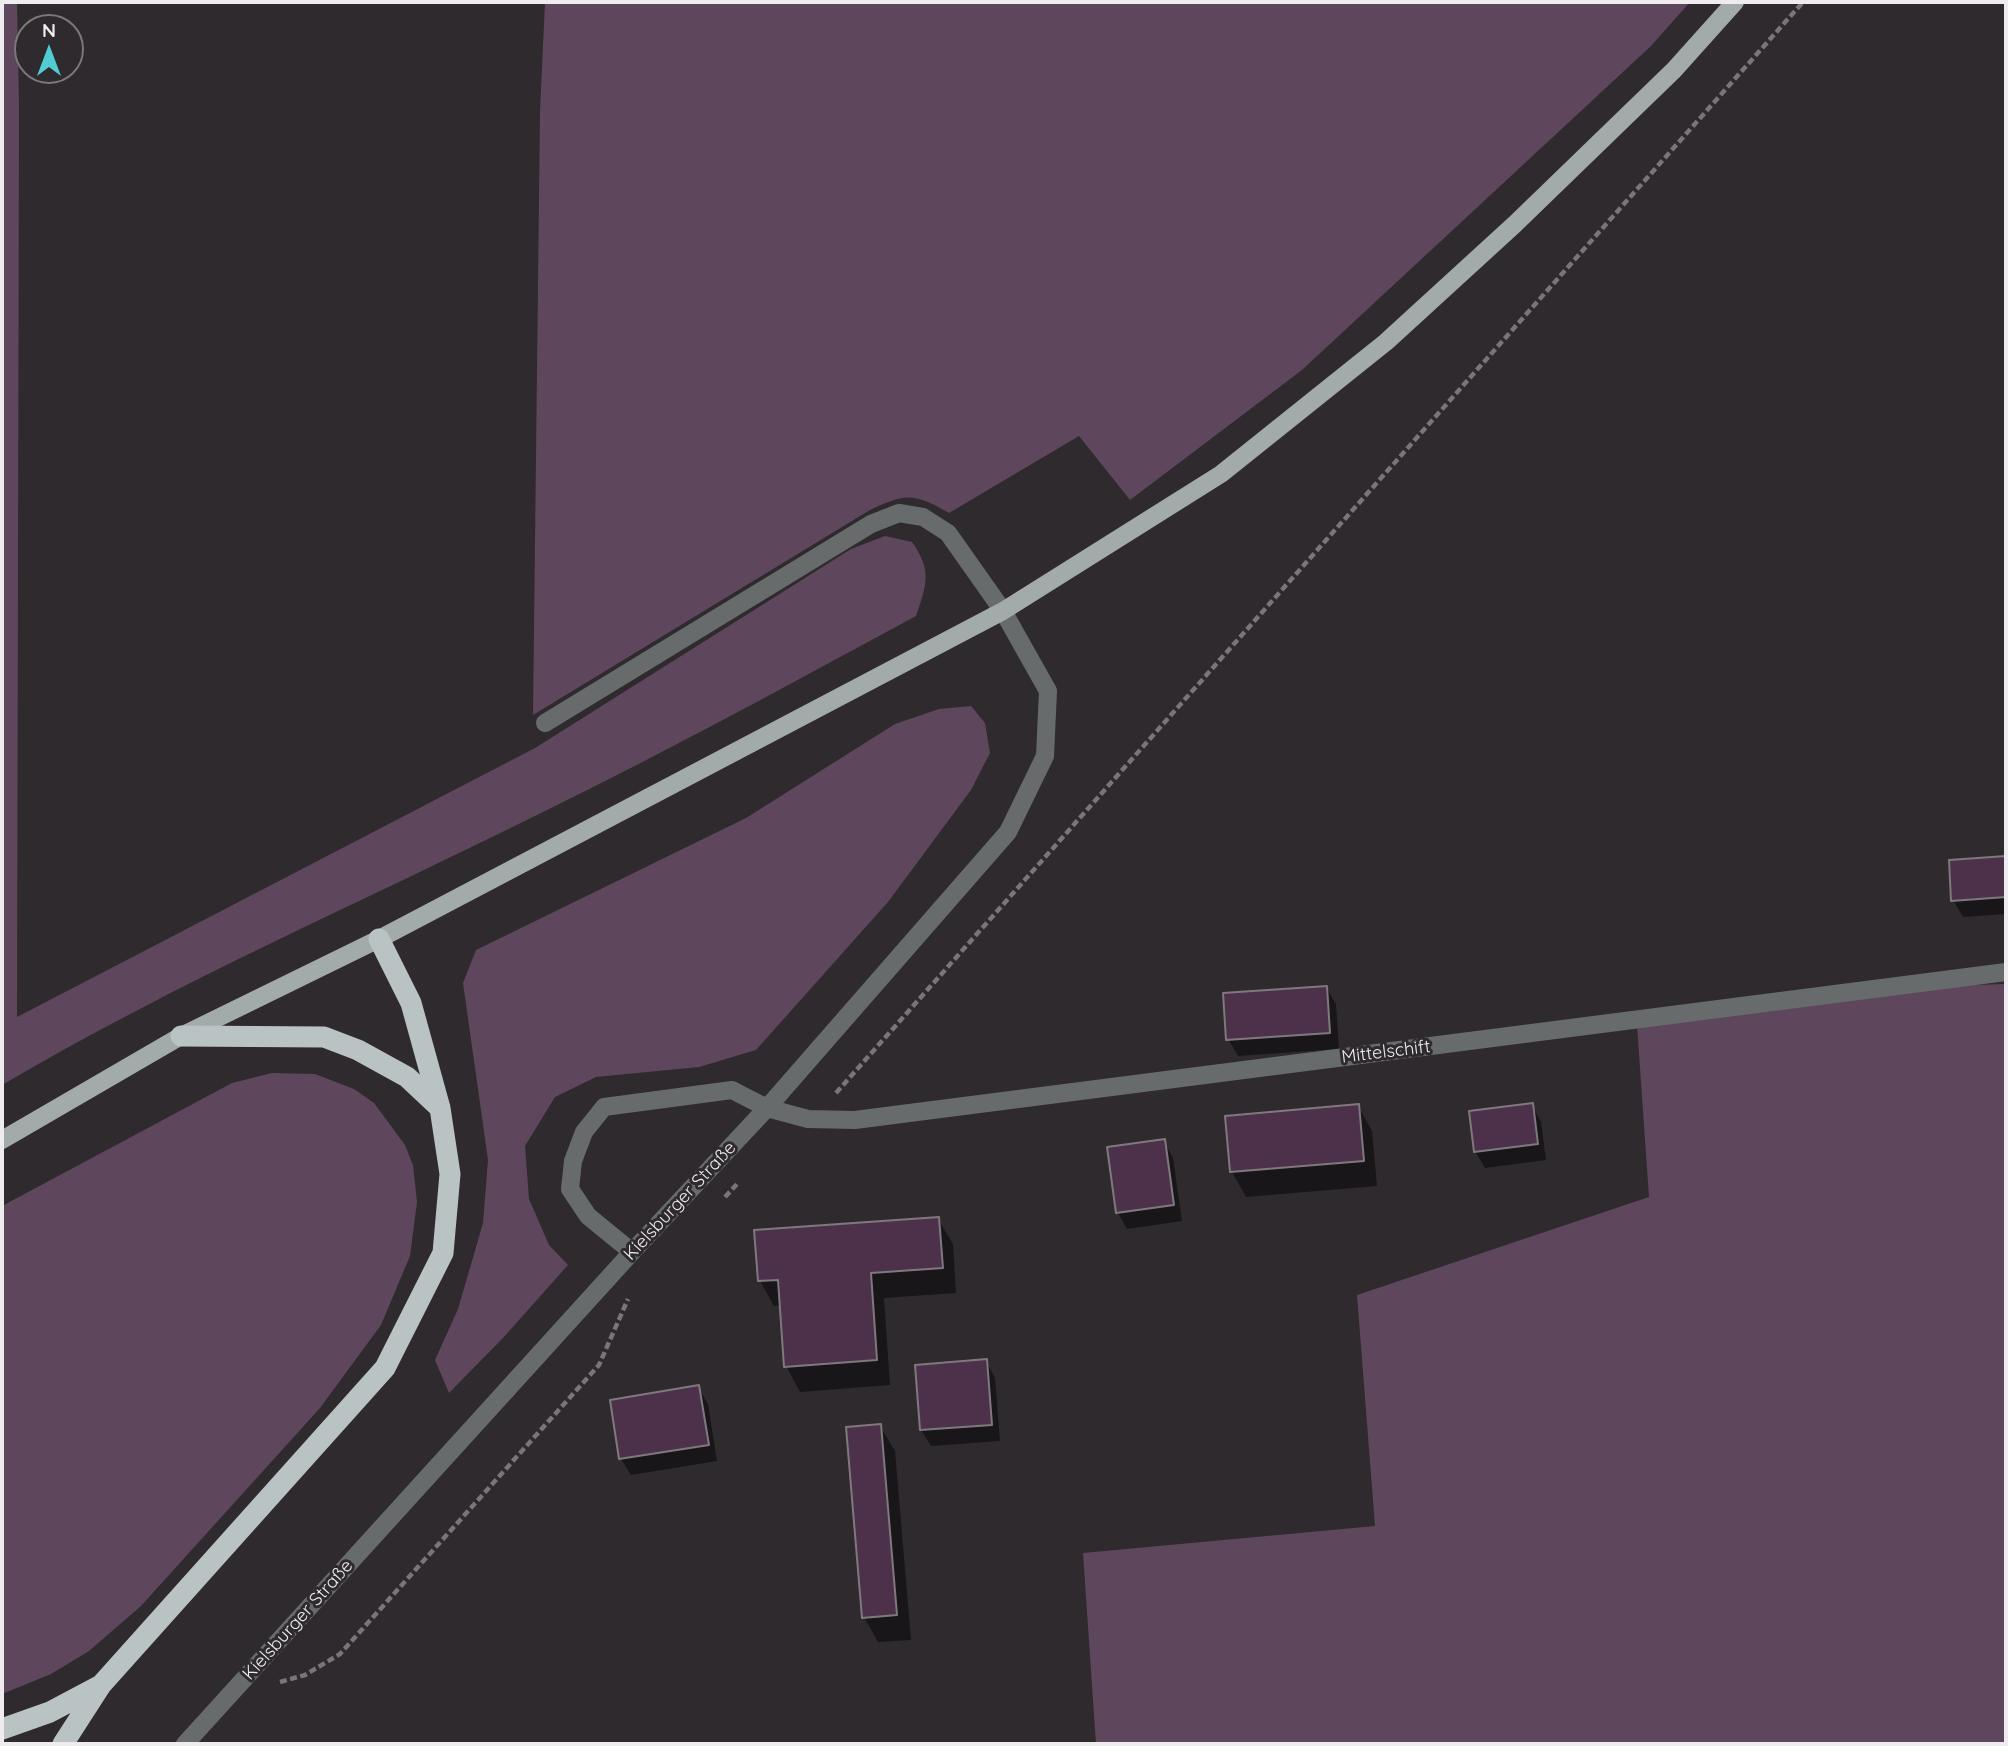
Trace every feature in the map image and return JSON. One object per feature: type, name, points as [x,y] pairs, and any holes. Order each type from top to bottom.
[{"type":"highway","points":[[63,1744],[101,1685],[385,1368],[443,1253],[450,1174],[440,1108],[411,1003],[379,939]]},
{"type":"highway","points":[[181,1036],[324,1037],[358,1050],[407,1077],[440,1108]]},
{"type":"highway","points":[[2,1729],[50,1712],[101,1685]]},
{"type":"main road","points":[[2,1140],[181,1036],[379,939],[1003,611],[1221,474],[1386,342],[1515,224],[1674,70],[1735,2]]},
{"type":"street","name":"Kielsburger Straße","points":[[185,1744],[632,1252],[767,1108],[1008,832],[1045,757],[1048,691],[1003,611],[948,533],[923,517],[899,513],[871,524],[545,723]]},
{"type":"street","name":"Mittelschift","points":[[632,1252],[588,1216],[570,1189],[573,1161],[584,1132],[604,1107],[732,1090],[767,1108],[808,1119],[855,1120],[2006,972]]},
{"type":"path","points":[[808,1119],[829,1102],[1804,2]]},
{"type":"path","points":[[719,1200],[730,1194],[746,1172]]},
{"type":"path","points":[[271,1684],[305,1675],[340,1654],[599,1365],[631,1294]]},
{"type":"shaded area","points":[[2,2],[17,2],[17,14],[14,14],[14,84],[19,84],[19,107],[17,1017],[535,748],[851,549],[885,536],[912,542],[923,561],[926,578],[916,616],[636,765],[268,944],[134,1012],[2,1085]]},
{"type":"shaded area","points":[[545,2],[1690,2],[1651,46],[1302,370],[1130,500],[1079,436],[949,513],[918,499],[893,500],[870,510],[533,715],[540,111]]},
{"type":"shaded area","points":[[971,706],[985,723],[990,753],[971,790],[888,902],[756,1050],[699,1067],[596,1077],[555,1097],[525,1146],[529,1199],[549,1245],[568,1265],[449,1393],[435,1360],[458,1309],[483,1223],[488,1160],[463,983],[476,950],[746,818],[895,724],[939,709]]},
{"type":"shaded area","points":[[2006,984],[2006,1744],[1096,1744],[1083,1553],[1375,1526],[1357,1295],[1649,1197],[1637,1025],[1941,986]]},
{"type":"shaded area","points":[[272,1073],[315,1074],[354,1089],[374,1103],[405,1145],[413,1165],[417,1202],[410,1256],[381,1325],[320,1408],[141,1606],[89,1651],[51,1674],[2,1694],[2,1206],[232,1083]]},
{"type":"building","points":[[2006,856],[2006,897],[1951,901],[1949,860]]},
{"type":"building","points":[[1327,986],[1330,1033],[1226,1040],[1223,993]]},
{"type":"building","points":[[1533,1103],[1538,1144],[1474,1152],[1469,1111]]},
{"type":"building","points":[[1359,1104],[1364,1161],[1230,1172],[1225,1116]]},
{"type":"building","points":[[1165,1139],[1174,1205],[1116,1213],[1107,1147]]},
{"type":"building","points":[[939,1217],[943,1268],[871,1273],[877,1360],[784,1367],[778,1280],[758,1281],[754,1230]]},
{"type":"building","points":[[987,1359],[992,1425],[920,1430],[915,1365]]},
{"type":"building","points":[[699,1385],[709,1445],[619,1459],[610,1400]]},
{"type":"building","points":[[881,1424],[897,1615],[862,1618],[846,1427]]}]
